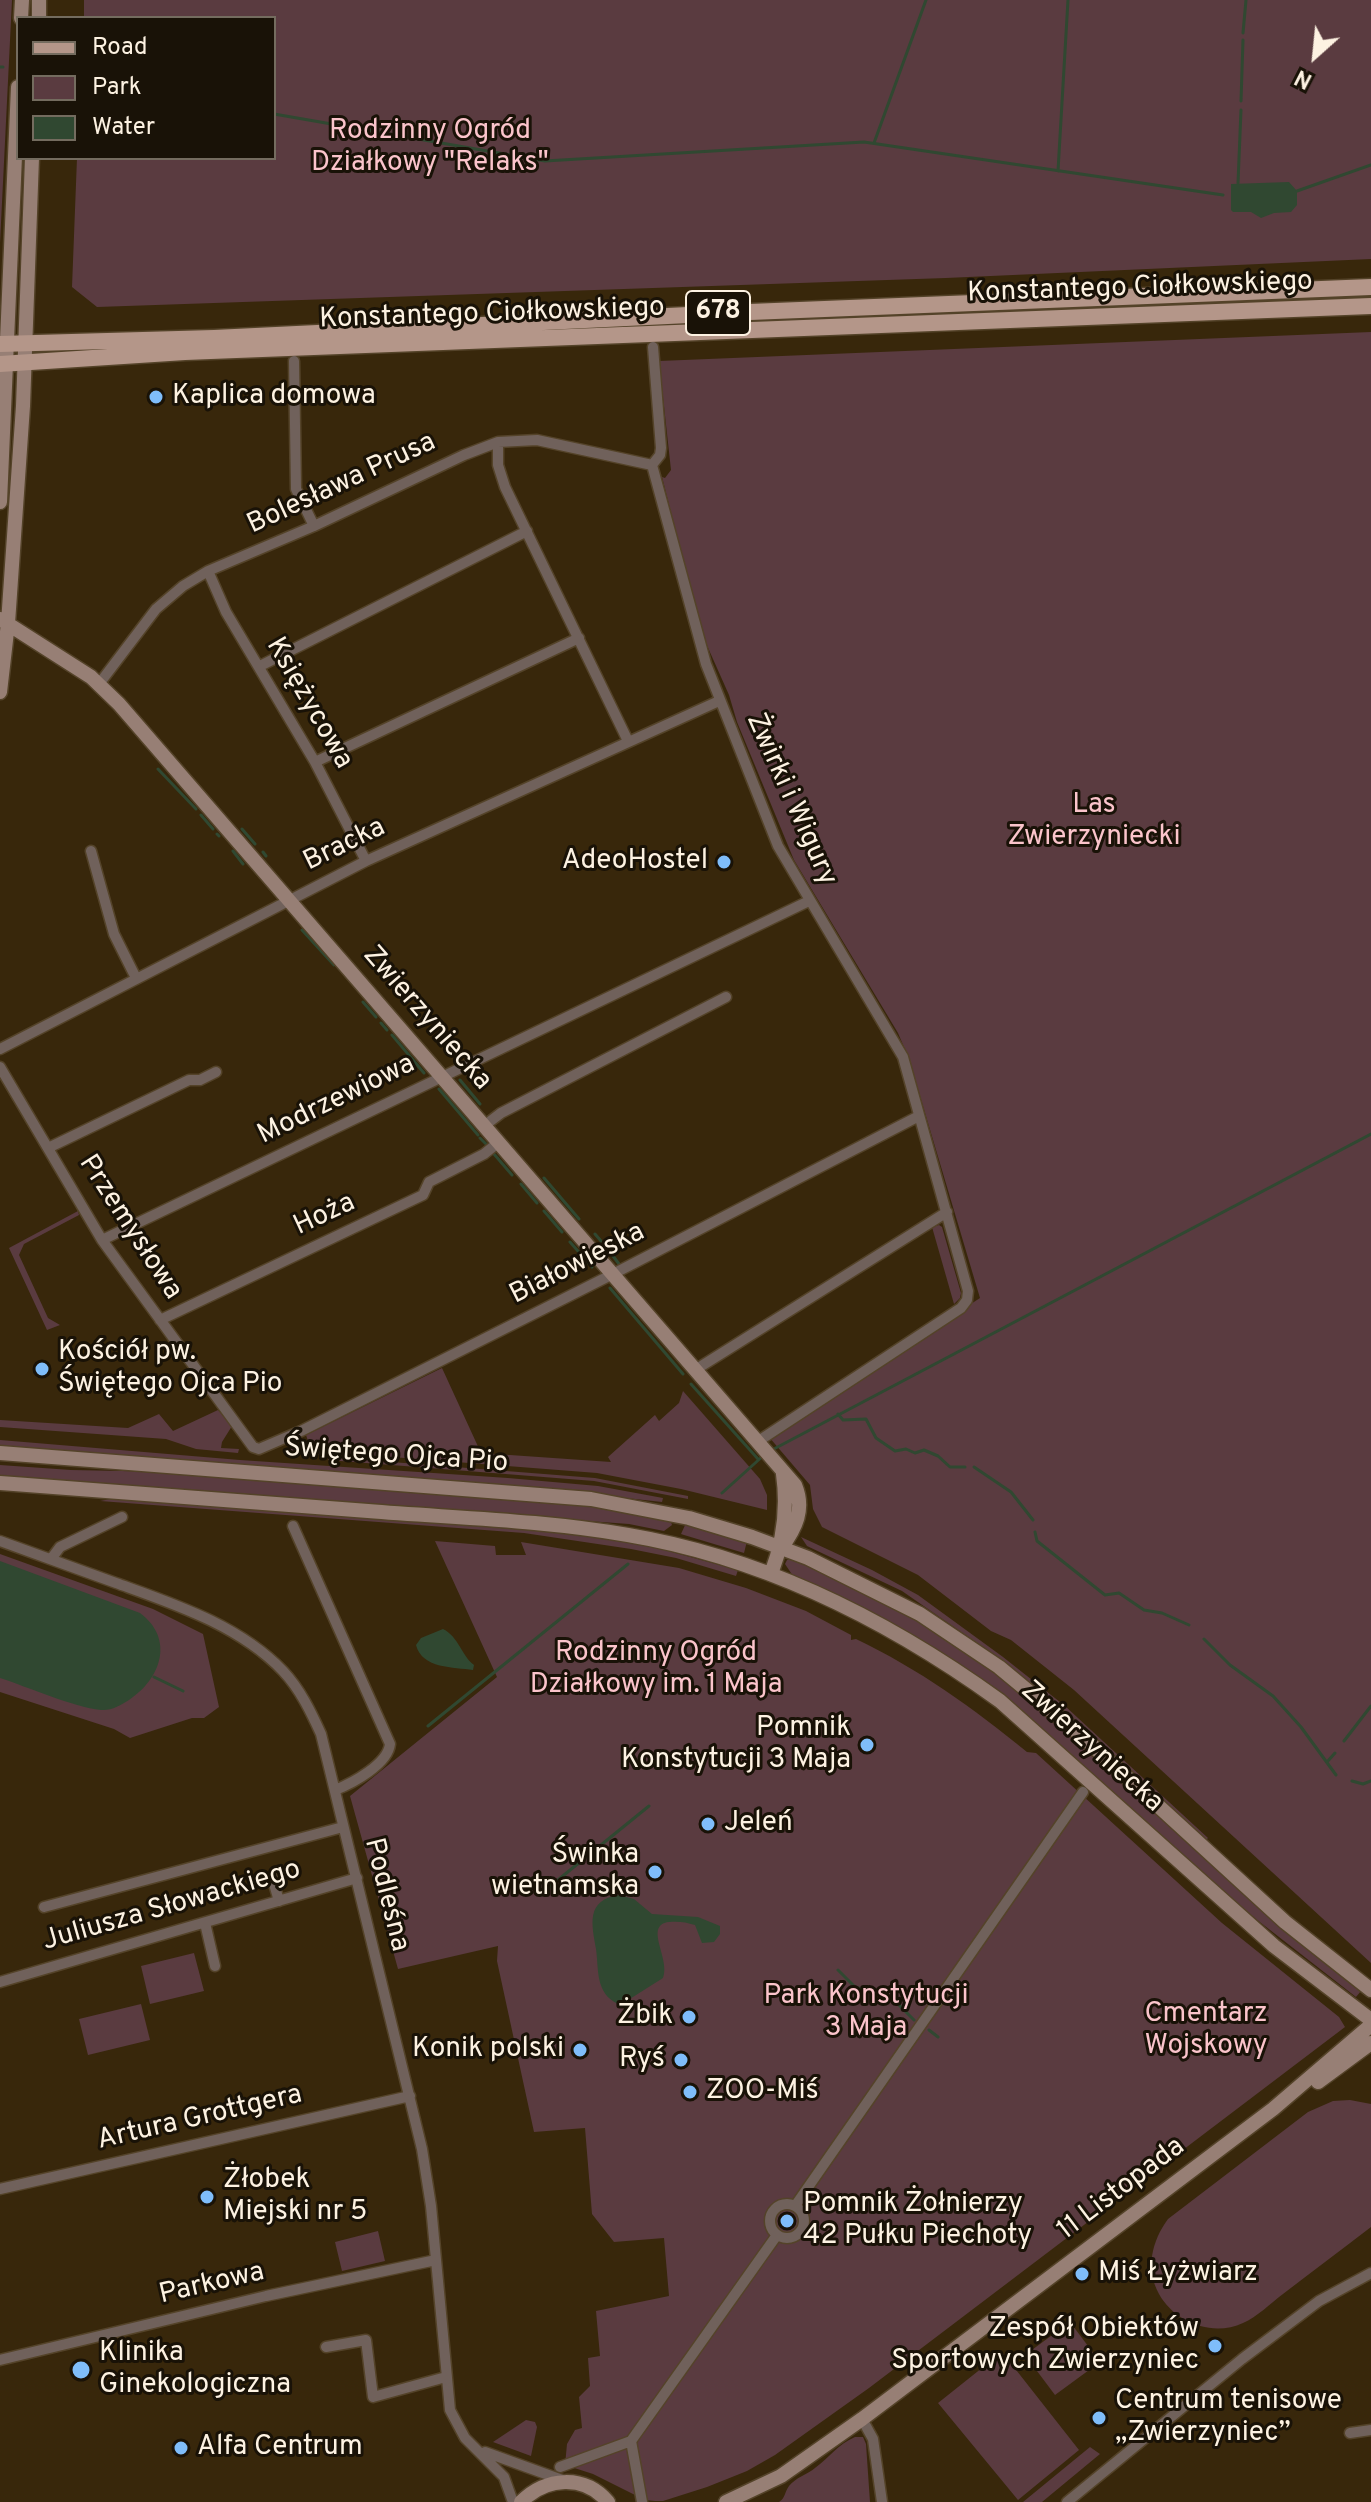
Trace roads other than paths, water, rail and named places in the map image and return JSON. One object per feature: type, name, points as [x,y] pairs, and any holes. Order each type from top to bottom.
[{"type":"main road","name":"Konstantego Ciołkowskiego","points":[[3,344],[1371,287]]},
{"type":"main road","name":"Konstantego Ciołkowskiego","points":[[3,364],[185,352],[1371,306]]},
{"type":"main road","points":[[74,360],[67,351],[75,342]]},
{"type":"street","points":[[0,502],[3,344],[16,128]]},
{"type":"street","points":[[0,692],[6,560],[23,406],[32,160]]},
{"type":"street","points":[[8,294],[19,299],[26,293]]},
{"type":"street","name":"Żwirki i Wigury","points":[[653,347],[661,448],[652,465],[706,664],[778,846],[903,1057],[968,1291],[967,1300],[961,1308],[925,1330],[763,1448]]},
{"type":"street","points":[[294,361],[296,489],[314,526]]},
{"type":"street","points":[[4,406],[12,400],[23,406]]},
{"type":"street","name":"Bolesława Prusa","points":[[99,684],[156,609],[183,586],[208,571],[314,526],[464,455],[498,442],[537,440],[652,465]]},
{"type":"street","points":[[498,442],[498,465],[505,487],[628,741]]},
{"type":"street","points":[[260,666],[527,531]]},
{"type":"street","name":"Księżycowa","points":[[208,571],[226,612],[315,762],[366,861]]},
{"type":"street","name":"Zwierzyniecka","points":[[4,621],[99,684],[795,1485],[799,1504],[794,1531],[781,1548],[771,1574],[884,1625],[1000,1701],[1263,1937],[1371,2022]]},
{"type":"street","points":[[315,762],[579,638]]},
{"type":"street","name":"Bracka","points":[[0,1049],[366,861],[719,701]]},
{"type":"street","points":[[91,851],[114,934],[136,978]]},
{"type":"street","name":"Modrzewiowa","points":[[102,1240],[809,901]]},
{"type":"street","points":[[484,1126],[501,1113],[726,997]]},
{"type":"street","name":"Przemysłowa","points":[[0,1067],[102,1240],[256,1449]]},
{"type":"street","points":[[48,1148],[176,1082],[200,1080],[216,1072]]},
{"type":"street","name":"Białowieska","points":[[256,1449],[277,1443],[919,1116]]},
{"type":"street","name":"Hoża","points":[[160,1320],[423,1195],[429,1182],[484,1154],[499,1142]]},
{"type":"street","points":[[695,1370],[947,1212]]},
{"type":"street","name":"Świętego Ojca Pio","points":[[0,1453],[591,1499],[674,1515],[781,1548]]},
{"type":"street","name":"Świętego Ojca Pio","points":[[0,1483],[570,1526],[664,1542],[771,1574]]},
{"type":"street","points":[[664,1542],[677,1531],[679,1524],[674,1515]]},
{"type":"street","points":[[51,1559],[60,1547],[122,1517]]},
{"type":"street","points":[[293,1526],[390,1744],[383,1759],[335,1790]]},
{"type":"street","name":"Podleśna","points":[[0,1541],[168,1602],[237,1636],[263,1653],[291,1680],[310,1711],[321,1734],[425,2163],[446,2377],[454,2420],[471,2446],[504,2477],[513,2502]]},
{"type":"street","name":"Zwierzyniecka","points":[[781,1548],[889,1596],[999,1667],[1082,1736],[1285,1922],[1371,1990]]},
{"type":"street","points":[[798,2202],[803,2220],[800,2232],[789,2238],[777,2235],[770,2224],[773,2211],[798,2202],[1083,1792]]},
{"type":"street","points":[[44,1907],[343,1827]]},
{"type":"street","points":[[263,1880],[272,1877],[279,1901]]},
{"type":"street","name":"Juliusza Słowackiego","points":[[0,1982],[357,1878]]},
{"type":"street","points":[[205,1923],[215,1966]]},
{"type":"street","name":"11 Listopada","points":[[726,2502],[781,2476],[862,2419],[1273,2109],[1371,2022]]},
{"type":"street","name":"11 Listopada","points":[[1273,2109],[1313,2085],[1371,2043]]},
{"type":"street","name":"Artura Grottgera","points":[[0,2189],[410,2096]]},
{"type":"street","points":[[521,2502],[562,2474],[631,2441],[777,2235]]},
{"type":"street","name":"Parkowa","points":[[0,2360],[224,2306],[436,2260]]},
{"type":"street","points":[[1067,2502],[1242,2359],[1319,2301],[1371,2273]]},
{"type":"street","points":[[326,2347],[366,2340],[373,2397],[446,2377]]},
{"type":"street","points":[[862,2419],[873,2439],[882,2502]]},
{"type":"street","points":[[1350,2433],[1371,2430]]},
{"type":"street","points":[[631,2441],[642,2502]]},
{"type":"street","points":[[471,2446],[497,2457],[562,2474],[609,2501]]},
{"type":"water","points":[[1289,182],[1297,191],[1297,205],[1291,212],[1261,218],[1251,212],[1231,210],[1231,184]]},
{"type":"water","points":[[0,1561],[140,1613],[151,1623],[160,1646],[160,1658],[149,1681],[126,1702],[112,1709],[101,1710],[64,1701],[0,1678]]},
{"type":"water","points":[[443,1629],[474,1665],[473,1670],[432,1663],[419,1653],[416,1645],[421,1638]]},
{"type":"water","points":[[619,1895],[634,1899],[652,1914],[698,1917],[720,1926],[720,1934],[714,1942],[702,1943],[695,1925],[685,1922],[662,1924],[658,1936],[664,1962],[663,1978],[618,2004],[605,1994],[600,1980],[593,1915],[600,1902]]},
{"type":"waterway","points":[[874,143],[926,0]]},
{"type":"waterway","points":[[1058,171],[1068,0]]},
{"type":"waterway","points":[[1243,33],[1246,0]]},
{"type":"waterway","points":[[1241,101],[1243,40]]},
{"type":"waterway","points":[[1238,183],[1241,110]]},
{"type":"waterway","points":[[276,114],[545,161],[864,142],[1223,195]]},
{"type":"waterway","points":[[1297,191],[1371,165]]},
{"type":"waterway","points":[[158,769],[196,809]]},
{"type":"waterway","points":[[201,815],[213,829]]},
{"type":"waterway","points":[[242,829],[255,844]]},
{"type":"waterway","points":[[233,851],[243,864]]},
{"type":"waterway","points":[[263,852],[266,856]]},
{"type":"waterway","points":[[302,930],[334,965]]},
{"type":"waterway","points":[[363,1002],[376,1017]]},
{"type":"waterway","points":[[381,1023],[387,1030]]},
{"type":"waterway","points":[[392,1035],[424,1073]]},
{"type":"waterway","points":[[460,1080],[480,1104]]},
{"type":"waterway","points":[[439,1089],[478,1135]]},
{"type":"waterway","points":[[770,1451],[1371,1134]]},
{"type":"waterway","points":[[480,1138],[488,1146]]},
{"type":"waterway","points":[[494,1154],[512,1175]]},
{"type":"waterway","points":[[544,1178],[579,1219]]},
{"type":"waterway","points":[[521,1184],[537,1203]]},
{"type":"waterway","points":[[544,1211],[562,1232]]},
{"type":"waterway","points":[[595,1234],[601,1241]]},
{"type":"waterway","points":[[570,1242],[592,1267]]},
{"type":"waterway","points":[[610,1252],[619,1264]]},
{"type":"waterway","points":[[610,1288],[683,1374]]},
{"type":"waterway","points":[[691,1384],[758,1459]]},
{"type":"waterway","points":[[838,1414],[843,1420],[866,1419],[876,1438],[895,1451],[906,1449],[915,1453],[924,1450],[938,1456],[950,1467],[965,1467]]},
{"type":"waterway","points":[[722,1493],[764,1455]]},
{"type":"waterway","points":[[974,1467],[1011,1492],[1033,1520]]},
{"type":"waterway","points":[[1035,1532],[1037,1541],[1105,1595],[1119,1593],[1144,1610],[1162,1613],[1189,1625]]},
{"type":"waterway","points":[[428,1726],[628,1564]]},
{"type":"waterway","points":[[1204,1639],[1230,1665],[1273,1696],[1301,1727],[1336,1775]]},
{"type":"waterway","points":[[154,1677],[183,1691]]},
{"type":"waterway","points":[[1344,1741],[1371,1706]]},
{"type":"waterway","points":[[1327,1762],[1335,1753]]},
{"type":"waterway","points":[[1352,1781],[1363,1784],[1371,1781]]},
{"type":"waterway","points":[[548,1888],[649,1806]]},
{"type":"waterway","points":[[838,1970],[855,1987],[891,1997],[914,2020]]},
{"type":"waterway","points":[[929,2030],[938,2037]]},
{"type":"place","name":"Kaplica domowa","points":[[156,397]]},
{"type":"place","name":"AdeoHostel","points":[[724,862]]},
{"type":"place","name":"Kościół pw. Świętego Ojca Pio","points":[[42,1369]]},
{"type":"place","name":"Pomnik Konstytucji 3 Maja","points":[[867,1745]]},
{"type":"place","name":"Jeleń","points":[[708,1824]]},
{"type":"place","name":"Świnka wietnamska","points":[[655,1872]]},
{"type":"place","name":"Żbik","points":[[689,2017]]},
{"type":"place","name":"Konik polski","points":[[580,2050]]},
{"type":"place","name":"Ryś","points":[[681,2060]]},
{"type":"place","name":"ZOO-Miś","points":[[690,2092]]},
{"type":"place","name":"Żłobek Miejski nr 5","points":[[207,2197]]},
{"type":"place","name":"Pomnik Żołnierzy 42 Pułku Piechoty","points":[[787,2221]]},
{"type":"place","name":"Miś Łyżwiarz","points":[[1082,2274]]},
{"type":"place","name":"Zespół Obiektów Sportowych Zwierzyniec","points":[[1215,2346]]},
{"type":"place","name":"Klinika Ginekologiczna","points":[[81,2370]]},
{"type":"place","name":"Centrum tenisowe „Zwierzyniec”","points":[[1099,2418]]},
{"type":"place","name":"Alfa Centrum","points":[[181,2448]]},
{"type":"park label","name":"Rodzinny Ogród Działkowy \"Relaks\"","points":[[430,148]]},
{"type":"park label","name":"Las Zwierzyniecki","points":[[1094,822]]},
{"type":"park label","name":"Rodzinny Ogród Działkowy im. 1 Maja","points":[[656,1670]]},
{"type":"park label","name":"Park Konstytucji 3 Maja","points":[[866,2013]]},
{"type":"park label","name":"Cmentarz Wojskowy","points":[[1206,2031]]}]
